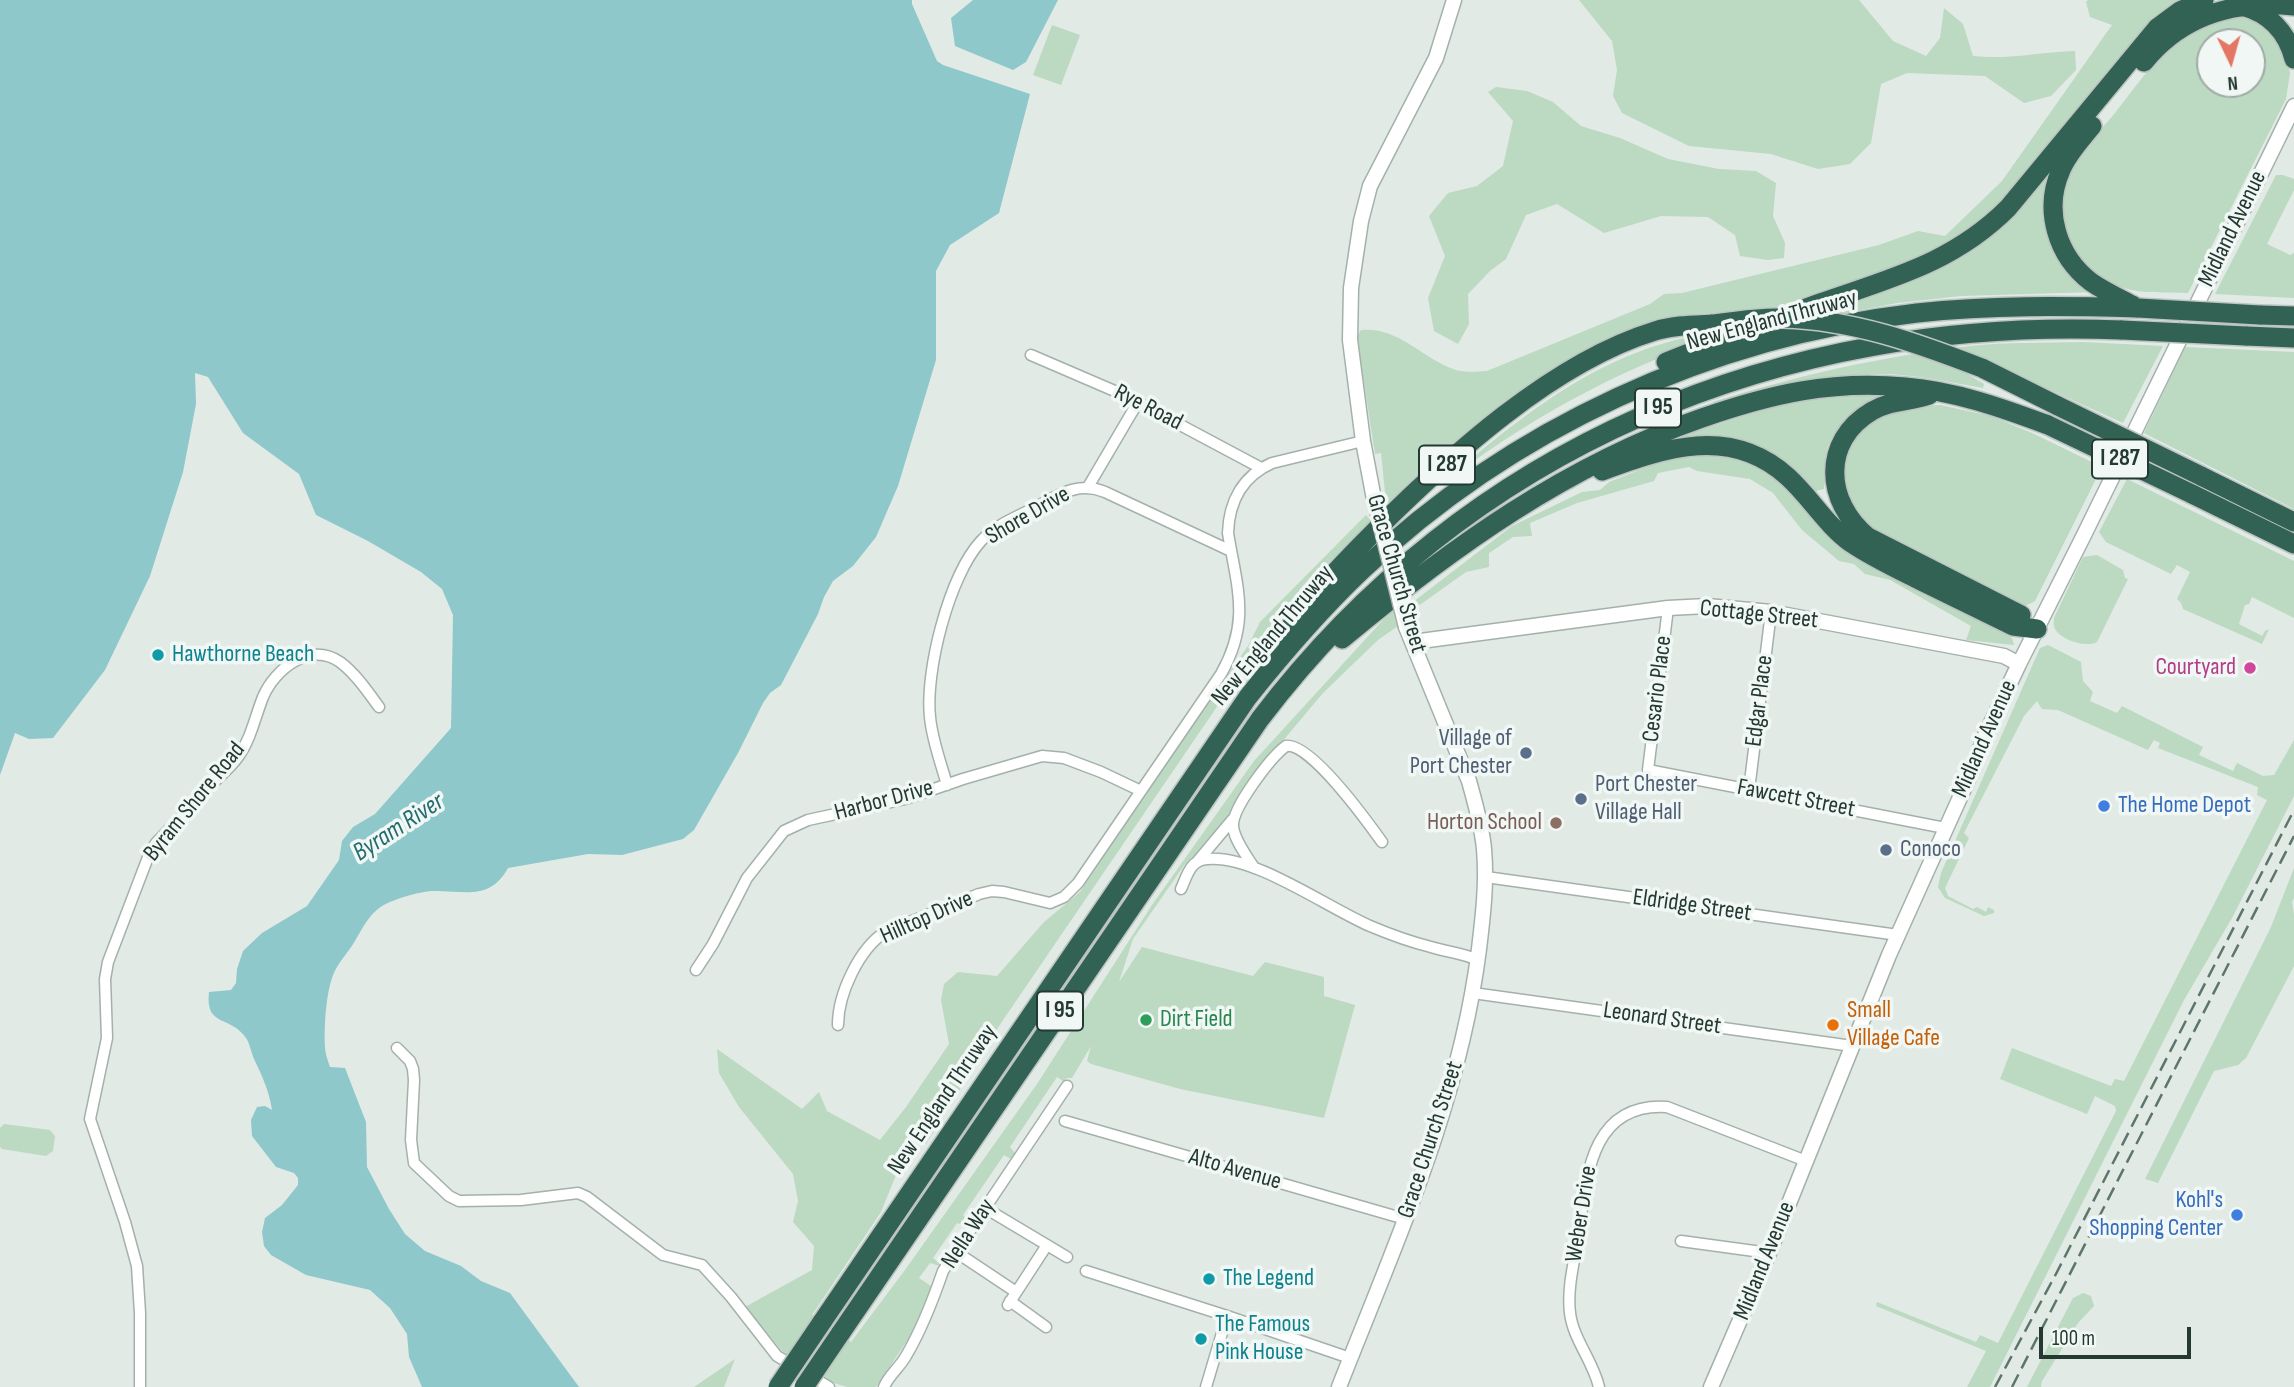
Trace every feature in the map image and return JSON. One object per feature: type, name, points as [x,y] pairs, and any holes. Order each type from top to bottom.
[{"type":"highway","points":[[1572,420],[1626,383],[1661,365],[1752,328],[1923,266],[1963,246],[2008,208],[2152,33],[2180,10],[2214,2],[2258,1],[2294,6]]},
{"type":"highway","points":[[2138,308],[2089,281],[2071,264],[2059,242],[2053,216],[2054,192],[2057,180],[2076,146],[2160,44],[2214,2],[2253,9],[2272,21],[2288,42],[2294,59]]},
{"type":"highway","name":"New England Thruway","points":[[778,1387],[1248,697],[1305,628],[1362,570],[1477,477],[1572,420],[1680,370],[1755,346],[1834,327],[1914,314],[1990,307],[2138,308],[2294,316]]},
{"type":"highway","name":"I 287","points":[[1248,697],[1296,619],[1330,578],[1423,485],[1540,389],[1572,369],[1620,345],[1666,328],[1781,318],[1848,324],[1904,339],[1982,368],[2294,522]]},
{"type":"highway","name":"New England Thruway","points":[[804,1387],[1237,750],[1282,689],[1382,583],[1470,513],[1553,460],[1659,407],[1773,368],[1879,344],[1962,333],[2046,329],[2294,338]]},
{"type":"highway","name":"I 287","points":[[1282,689],[1408,585],[1540,493],[1630,445],[1773,395],[1809,388],[1845,385],[1905,387],[1937,391],[1993,404],[2048,425],[2294,544]]},
{"type":"highway","points":[[1937,391],[1919,398],[1882,405],[1854,424],[1841,444],[1835,469],[1839,501],[1850,520],[1868,537],[2024,617],[2038,629]]},
{"type":"highway","points":[[1540,493],[1671,448],[1700,445],[1729,448],[1756,457],[1779,470],[1797,485],[1836,531],[1870,555],[2013,626],[2038,629]]},
{"type":"street","name":"Grace Church Street","points":[[1339,1387],[1393,1253],[1441,1117],[1463,1042],[1478,960],[1486,877],[1482,835],[1469,782],[1406,627],[1373,494],[1353,374],[1349,322],[1354,267],[1365,200],[1436,58],[1454,0]]},
{"type":"street","name":"Midland Avenue","points":[[1711,1387],[1769,1253],[1898,935],[2019,664],[2294,106]]},
{"type":"street","name":"Rye Road","points":[[1031,355],[1138,402],[1261,468]]},
{"type":"street","points":[[1088,487],[1138,402]]},
{"type":"street","points":[[1261,468],[1294,456],[1363,440]]},
{"type":"street","name":"Hilltop Drive","points":[[838,1025],[841,996],[858,963],[878,936],[992,891],[1041,902],[1058,901],[1079,883],[1221,674],[1235,644],[1240,609],[1228,533],[1231,508],[1242,485],[1261,468]]},
{"type":"street","name":"Shore Drive","points":[[947,785],[931,729],[929,696],[940,634],[958,580],[975,548],[992,532],[1062,494],[1079,487],[1088,487],[1105,492],[1231,551]]},
{"type":"street","name":"Cottage Street","points":[[1413,642],[1668,608],[1727,607],[1771,612],[2004,656],[2019,664]]},
{"type":"street","name":"Cesario Place","points":[[1648,770],[1668,608]]},
{"type":"street","name":"Edgar Place","points":[[1749,790],[1771,612]]},
{"type":"street","name":"Byram Shore Road","points":[[140,1387],[137,1266],[90,1119],[107,1038],[105,979],[108,962],[150,852],[238,757],[264,695],[282,670],[310,656],[330,657],[353,674],[379,707]]},
{"type":"street","points":[[1181,889],[1191,867],[1233,819],[1250,789],[1281,750],[1292,745],[1314,760],[1355,806],[1382,842]]},
{"type":"street","name":"Harbor Drive","points":[[696,970],[713,944],[740,888],[775,840],[785,831],[808,820],[905,799],[1032,758],[1055,756],[1101,772],[1141,791]]},
{"type":"street","name":"Fawcett Street","points":[[1648,770],[1945,828]]},
{"type":"street","points":[[1233,819],[1236,837],[1253,866]]},
{"type":"street","points":[[1197,862],[1205,859],[1228,859],[1253,866],[1370,926],[1478,960]]},
{"type":"street","name":"Eldridge Street","points":[[1486,877],[1898,935]]},
{"type":"street","name":"Leonard Street","points":[[1472,993],[1852,1046]]},
{"type":"street","points":[[397,1048],[410,1060],[413,1069],[411,1140],[414,1164],[449,1196],[459,1201],[521,1200],[578,1193],[663,1255],[702,1265],[777,1356],[829,1387]]},
{"type":"street","name":"Nella Way","points":[[884,1387],[904,1360],[915,1339],[933,1303],[943,1271],[1067,1086]]},
{"type":"street","name":"Weber Drive","points":[[1599,1387],[1574,1327],[1569,1304],[1587,1172],[1597,1143],[1604,1133],[1631,1112],[1644,1108],[1667,1107],[1806,1161]]},
{"type":"street","name":"Alto Avenue","points":[[1065,1121],[1405,1219]]},
{"type":"street","points":[[985,1209],[1067,1257]]},
{"type":"street","points":[[1681,1241],[1769,1253]]},
{"type":"street","points":[[1012,1299],[1047,1245]]},
{"type":"street","points":[[956,1252],[1046,1327]]},
{"type":"street","points":[[1086,1271],[1350,1359]]},
{"type":"street","points":[[1206,1387],[1227,1316]]},
{"type":"green space","points":[[1579,0],[1859,0],[1893,41],[1926,56],[1940,38],[1944,8],[1963,24],[1973,56],[2075,51],[2076,70],[2051,96],[2024,103],[1985,76],[1907,73],[1881,84],[1871,143],[1850,164],[1818,169],[1771,154],[1689,146],[1622,113],[1613,96],[1617,70],[1612,41]]},
{"type":"green space","points":[[2181,0],[2005,200],[1965,234],[1935,251],[1785,308],[1695,314],[1631,331],[1389,506],[1381,453],[1375,454],[1357,336],[1361,330],[1374,330],[1396,337],[1453,369],[1467,372],[1487,371],[1650,304],[1664,294],[1682,293],[1879,245],[1918,231],[1945,236],[2002,181],[2112,25],[2090,17],[2086,2]]},
{"type":"green space","points":[[2222,17],[2246,17],[2271,30],[2290,73],[2286,99],[2188,293],[2124,288],[2105,280],[2076,256],[2062,223],[2064,186],[2072,167],[2086,146],[2160,56],[2187,33],[2202,24]]},
{"type":"green space","points":[[1052,25],[1080,35],[1061,85],[1033,75]]},
{"type":"green space","points":[[1496,87],[1527,91],[1553,102],[1581,126],[1620,138],[1668,159],[1719,169],[1756,171],[1776,183],[1773,216],[1785,243],[1784,258],[1768,260],[1740,256],[1735,235],[1708,217],[1661,216],[1604,233],[1557,204],[1526,215],[1506,259],[1468,294],[1469,324],[1458,344],[1434,331],[1428,298],[1445,256],[1429,216],[1448,193],[1477,186],[1503,166],[1513,121],[1488,92]]},
{"type":"green space","points":[[2065,151],[2045,212],[2097,292],[1961,296],[1897,303],[1840,314],[1837,303],[1944,265]]},
{"type":"green space","points":[[2276,175],[2294,179],[2294,190],[2267,244],[2290,255],[2294,253],[2294,298],[2215,294]]},
{"type":"green space","points":[[1731,332],[1660,358],[1589,390],[1522,429],[1459,472],[1458,470],[1488,445],[1551,398],[1618,360],[1654,346]]},
{"type":"green space","points":[[2083,342],[2163,346],[2123,423],[1975,356],[1966,373],[1984,384],[1983,388],[1916,376],[1855,375],[1774,389],[1714,404],[1713,402],[1808,375],[1937,350],[2012,343]]},
{"type":"green space","points":[[2185,347],[2294,352],[2294,509],[2144,433]]},
{"type":"green space","points":[[1877,393],[1878,396],[1846,420],[1833,436],[1826,454],[1824,489],[1812,492],[1782,466],[1677,442],[1676,438],[1768,408],[1831,396]]},
{"type":"green space","points":[[1940,405],[1991,416],[2102,467],[2035,601],[2025,606],[1888,540],[1866,523],[1846,491],[1846,455],[1860,429],[1869,420],[1900,407]]},
{"type":"green space","points":[[1698,454],[1732,458],[1762,469],[1798,495],[1866,561],[2012,638],[2014,645],[1966,640],[1971,626],[1890,580],[1865,574],[1854,564],[1839,561],[1802,530],[1773,493],[1750,479],[1697,471],[1689,467],[1658,473],[1654,481],[1577,503],[1530,523],[1532,536],[1513,537],[1489,553],[1489,567],[1466,572],[1414,609],[1413,602],[1512,526],[1582,492],[1600,490],[1609,482],[1672,457]]},
{"type":"green space","points":[[2127,479],[2294,561],[2294,618],[2252,597],[2249,604],[2245,605],[2239,624],[2262,636],[2269,629],[2262,644],[2183,609],[2177,599],[2190,572],[2177,565],[2171,574],[2106,542],[2099,532]]},
{"type":"green space","points":[[1366,515],[1373,523],[1330,561],[1270,629],[1001,1023],[926,1144],[911,1138],[881,1212],[812,1315],[851,1342],[1037,1084],[1152,905],[1254,761],[1393,609],[1398,626],[1378,640],[1323,693],[1281,743],[1202,852],[1185,864],[1133,939],[1119,982],[1142,947],[1253,976],[1265,962],[1324,977],[1324,996],[1355,1005],[1324,1118],[1180,1089],[1091,1064],[1087,1061],[1091,1046],[1072,1078],[1063,1081],[1057,1077],[1010,1147],[1016,1154],[1011,1159],[1004,1155],[963,1215],[970,1220],[967,1226],[957,1223],[933,1258],[940,1266],[930,1263],[919,1278],[932,1288],[913,1332],[876,1387],[847,1387],[834,1383],[783,1352],[745,1307],[812,1270],[814,1246],[793,1222],[798,1201],[793,1174],[739,1107],[719,1073],[717,1049],[802,1109],[819,1092],[827,1111],[880,1140],[949,1044],[941,1000],[944,984],[958,972],[997,976],[1044,922],[1080,892],[1181,739],[1248,646],[1260,622]]},
{"type":"green space","points":[[2097,555],[2123,570],[2125,578],[2128,579],[2097,642],[2093,644],[2068,640],[2054,627],[2054,618],[2083,557]]},
{"type":"green space","points":[[2048,645],[2081,662],[2083,681],[2093,692],[2090,701],[2117,713],[2122,706],[2203,747],[2199,755],[2233,771],[2237,763],[2263,776],[2274,775],[2294,740],[2294,796],[2232,918],[2184,1000],[1990,1387],[1967,1387],[1986,1351],[1876,1306],[1877,1302],[1976,1342],[1980,1335],[1998,1343],[2116,1111],[2115,1106],[2095,1096],[2087,1114],[2000,1079],[2012,1048],[2111,1086],[2115,1079],[2124,1081],[2267,800],[2257,795],[2258,787],[2158,748],[2160,743],[2154,740],[2148,750],[2058,710],[2042,709],[2037,701],[2024,716],[1964,833],[1969,838],[1945,888],[1948,896],[1973,909],[1977,907],[1986,912],[1988,907],[1994,910],[1994,913],[1984,916],[1945,898],[1938,887],[1941,873],[2040,648]]},
{"type":"green space","points":[[2294,868],[2294,966],[2246,1058],[2238,1065],[2214,1071],[2158,1183],[2145,1179],[2271,927]]},
{"type":"green space","points":[[4,1124],[50,1130],[55,1136],[53,1151],[46,1156],[2,1149],[0,1128]]},
{"type":"green space","points":[[2083,1293],[2091,1296],[2094,1306],[2078,1323],[2042,1381],[2041,1387],[2027,1387],[2073,1298]]},
{"type":"green space","points":[[735,1359],[724,1387],[694,1387]]},
{"type":"water","name":"Byram River","points":[[0,0],[912,0],[937,61],[1030,94],[999,213],[950,245],[936,271],[936,360],[898,486],[876,537],[853,566],[833,581],[781,685],[770,693],[763,703],[694,830],[683,839],[622,855],[588,854],[508,868],[501,879],[484,890],[427,892],[390,902],[369,918],[333,974],[325,1017],[326,1054],[330,1067],[345,1068],[366,1122],[367,1167],[389,1209],[405,1234],[425,1251],[461,1266],[481,1281],[510,1293],[579,1387],[422,1387],[409,1357],[407,1334],[390,1308],[370,1290],[306,1275],[271,1255],[264,1246],[262,1232],[265,1218],[282,1205],[298,1185],[298,1178],[294,1173],[276,1167],[252,1136],[251,1120],[257,1107],[265,1106],[272,1110],[269,1096],[247,1040],[240,1031],[220,1020],[211,1011],[209,992],[231,990],[236,983],[243,951],[262,933],[307,906],[339,860],[342,841],[353,827],[375,814],[451,728],[453,615],[442,589],[421,572],[316,515],[299,474],[243,433],[208,377],[195,373],[196,404],[183,472],[150,576],[105,670],[53,738],[29,739],[15,733],[0,775]]},
{"type":"water","points":[[973,0],[1058,0],[1026,62],[1013,70],[955,46],[951,18]]},
{"type":"railway","points":[[1995,1387],[2057,1272],[2294,810]]},
{"type":"railway","points":[[2012,1387],[2294,836]]},
{"type":"place","name":"Hawthorne Beach","points":[[158,655]]},
{"type":"place","name":"Courtyard","points":[[2250,668]]},
{"type":"place","name":"Village of Port Chester","points":[[1526,753]]},
{"type":"place","name":"Port Chester Village Hall","points":[[1581,799]]},
{"type":"place","name":"The Home Depot","points":[[2104,806]]},
{"type":"place","name":"Horton School","points":[[1556,823]]},
{"type":"place","name":"Conoco","points":[[1886,850]]},
{"type":"place","name":"Dirt Field","points":[[1146,1020]]},
{"type":"place","name":"Small Village Cafe","points":[[1833,1025]]},
{"type":"place","name":"Kohl's Shopping Center","points":[[2237,1215]]},
{"type":"place","name":"The Legend","points":[[1209,1279]]},
{"type":"place","name":"The Famous Pink House","points":[[1201,1339]]}]
